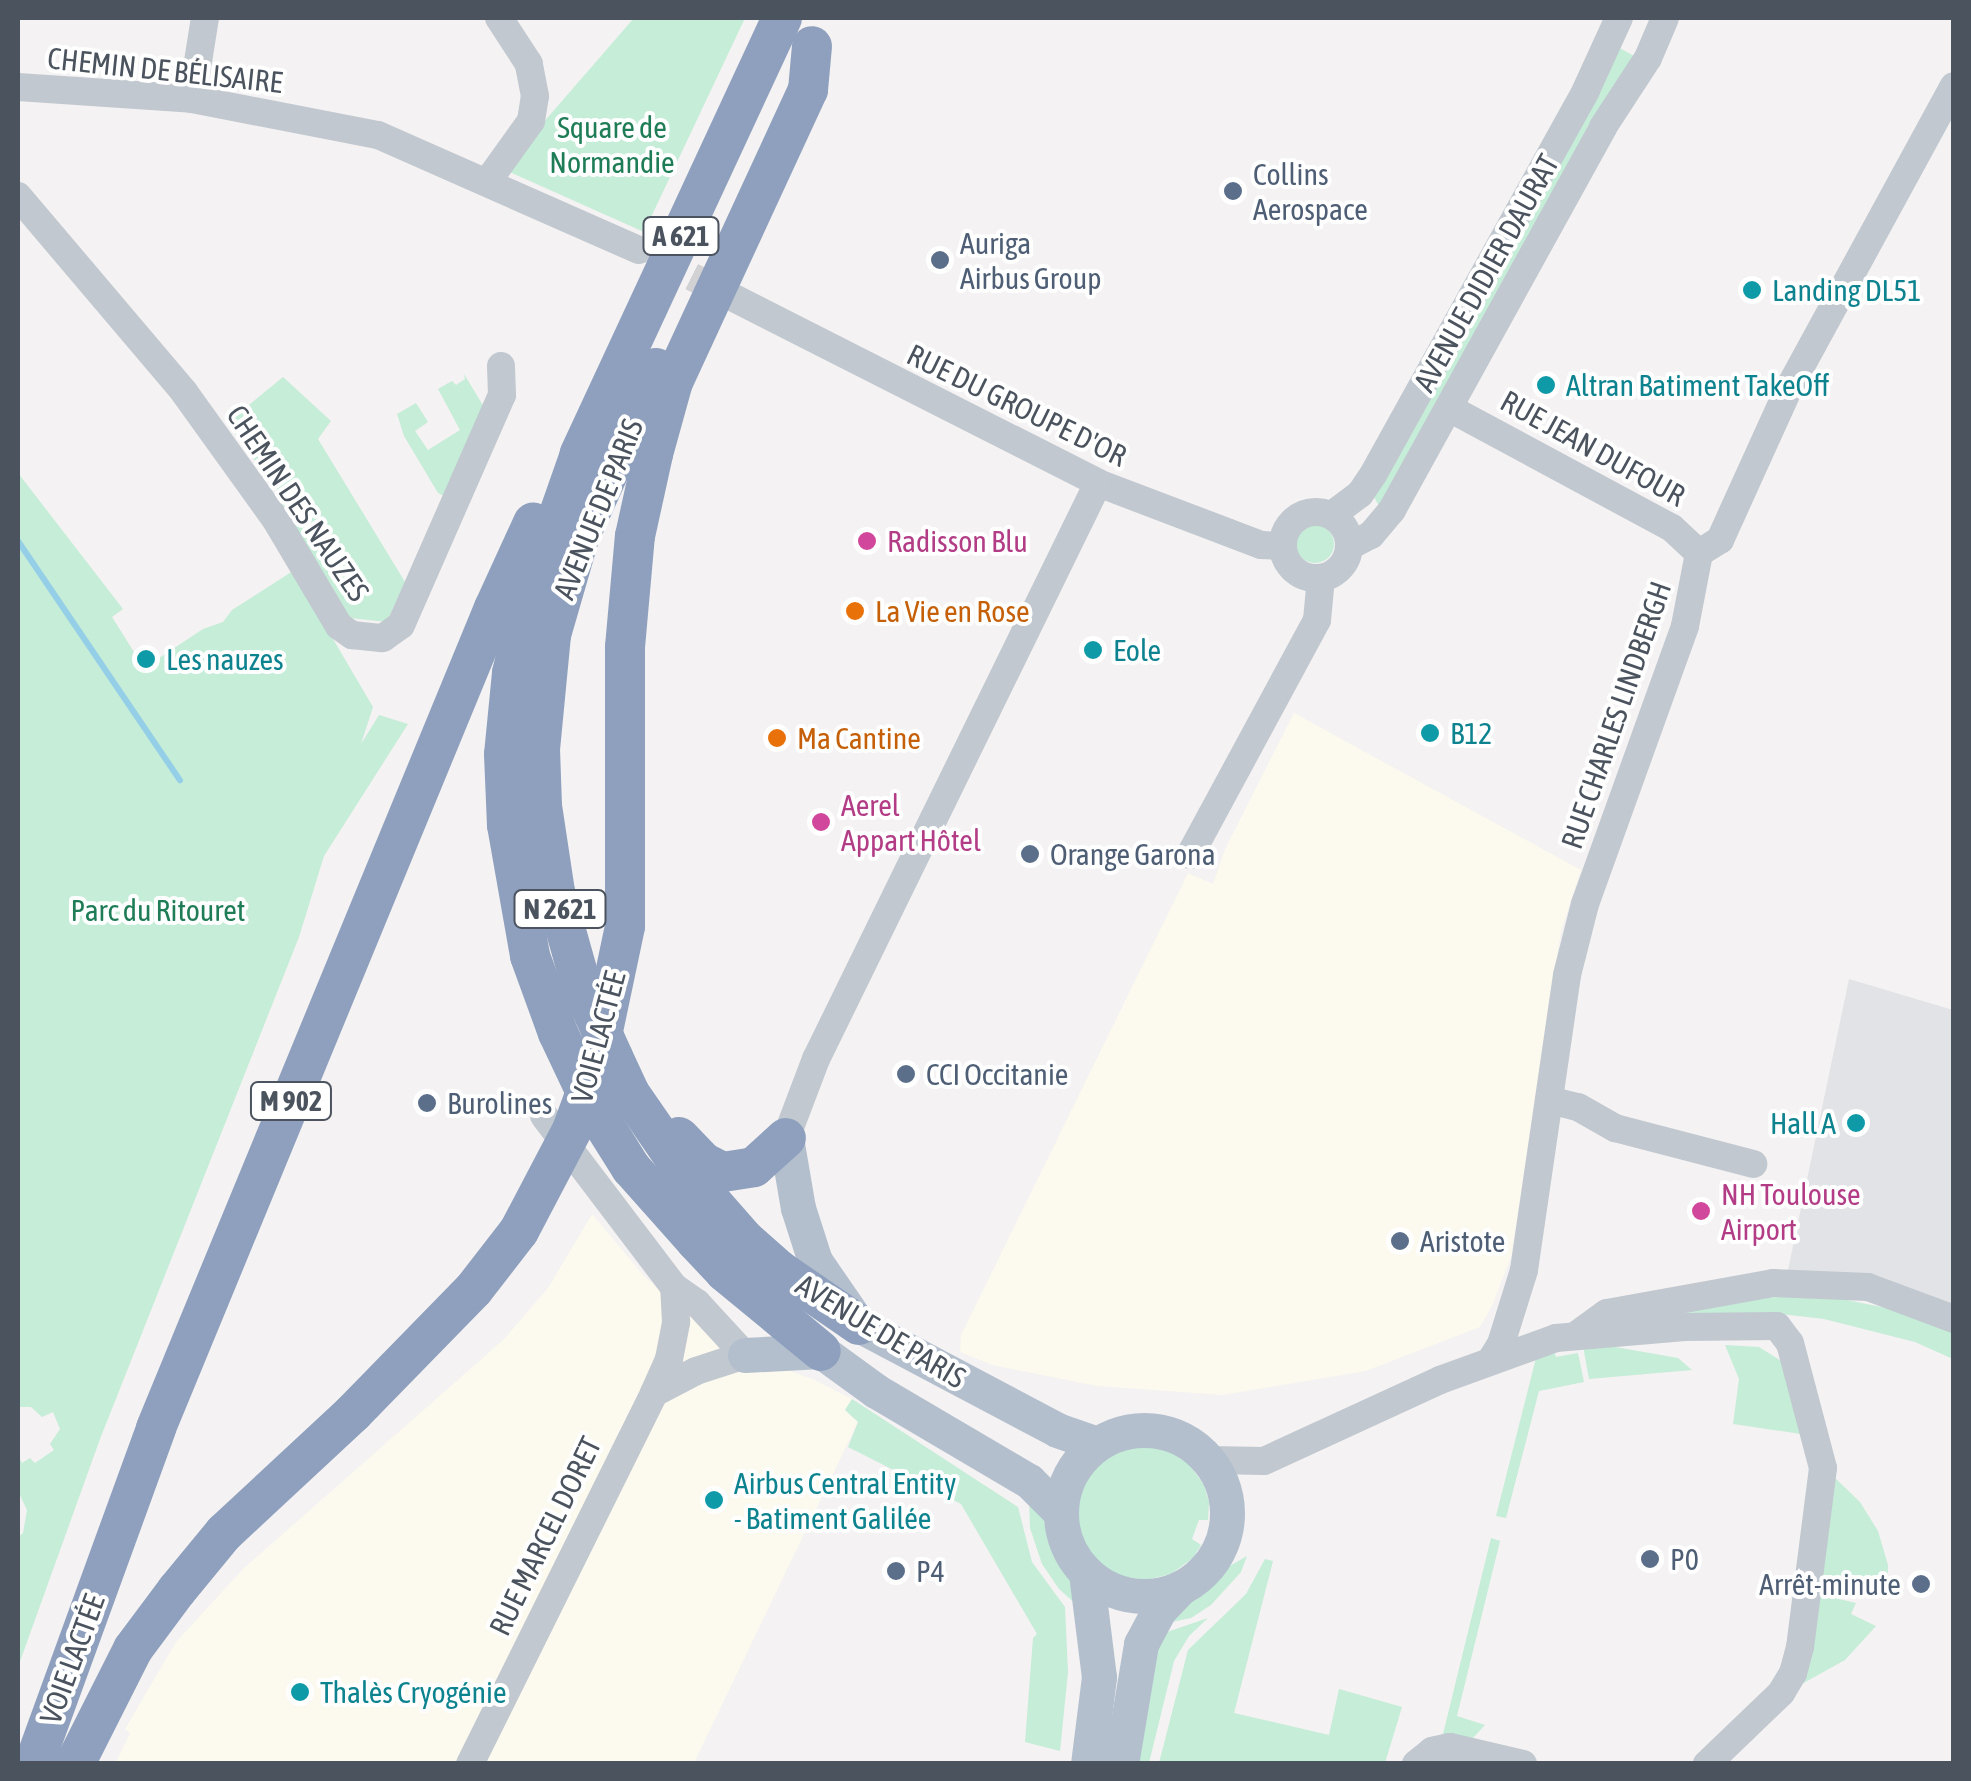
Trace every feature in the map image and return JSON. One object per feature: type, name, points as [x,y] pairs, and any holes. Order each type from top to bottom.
[{"type":"highway","name":"A 621","points":[[580,454],[782,18]]},
{"type":"highway","name":"AVENUE DE PARIS","points":[[818,32],[734,198],[566,577],[551,636],[541,717],[542,806],[555,892],[582,988],[613,1057],[654,1129],[723,1216],[780,1270],[859,1325]]},
{"type":"highway","name":"VOIE LACTÉE","points":[[75,1764],[133,1649],[200,1561],[290,1469],[430,1337],[519,1231],[572,1130],[596,1064],[625,926],[625,647],[636,536],[653,454],[673,382],[808,90],[818,32]]},
{"type":"highway","name":"AVENUE DE PARIS","points":[[580,454],[530,597],[512,673],[504,754],[507,825],[530,956],[558,1034],[594,1109],[631,1168],[725,1272],[821,1351]]},
{"type":"highway","name":"VOIE LACTÉE","points":[[34,1764],[156,1428],[494,608],[538,514],[580,454]]},
{"type":"highway","points":[[613,1057],[688,1148],[703,1162],[724,1172],[754,1166],[786,1138]]},
{"type":"main road","points":[[786,1138],[798,1208],[815,1261],[859,1325]]},
{"type":"main road","name":"AVENUE DE PARIS","points":[[859,1325],[1057,1430],[1097,1444]]},
{"type":"main road","points":[[744,1356],[821,1351]]},
{"type":"main road","name":"AVENUE DE PARIS","points":[[821,1351],[876,1391],[1029,1480],[1059,1511]]},
{"type":"main road","points":[[1120,1764],[1130,1688],[1141,1644],[1159,1610],[1212,1561],[1226,1523],[1221,1482],[1209,1460],[1188,1442],[1158,1431],[1126,1431],[1097,1444],[1075,1466],[1059,1511],[1066,1544],[1086,1572],[1121,1593],[1141,1596],[1180,1588]]},
{"type":"main road","points":[[1086,1572],[1099,1677],[1088,1764]]},
{"type":"street","points":[[192,99],[205,18]]},
{"type":"street","points":[[488,181],[531,121],[535,96],[528,64],[498,18]]},
{"type":"street","name":"AVENUE DIDIER DAURAT","points":[[1332,515],[1360,494],[1374,473],[1586,90],[1619,18]]},
{"type":"street","name":"AVENUE DIDIER DAURAT","points":[[1350,546],[1371,535],[1392,510],[1604,127],[1648,58],[1665,18]]},
{"type":"street","name":"RUE CHARLES LINDBERGH","points":[[1490,1360],[1501,1344],[1524,1270],[1568,976],[1585,904],[1686,626],[1699,553],[1720,540],[1788,390],[1954,86]]},
{"type":"street","name":"CHEMIN DE BÉLISAIRE","points":[[18,87],[192,99],[378,135],[639,250]]},
{"type":"street","name":"CHEMIN DES NAUZES","points":[[18,196],[184,392],[276,520],[339,626],[352,635],[383,638],[401,625],[502,395],[501,366]]},
{"type":"street","name":"RUE DU GROUPE D'OR","points":[[734,298],[1098,483],[1261,546],[1282,546]]},
{"type":"street","name":"RUE JEAN DUFOUR","points":[[1450,408],[1486,424],[1672,528],[1699,553]]},
{"type":"street","points":[[786,1138],[816,1059],[1098,483]]},
{"type":"street","points":[[1302,514],[1332,515],[1346,528],[1350,546],[1344,564],[1321,578],[1294,570],[1282,546],[1288,527],[1302,514]]},
{"type":"street","points":[[1190,854],[1317,620],[1321,578]]},
{"type":"street","points":[[1549,1100],[1578,1108],[1614,1128],[1753,1164]]},
{"type":"street","points":[[544,1116],[674,1287],[696,1303],[744,1356],[696,1370],[654,1393]]},
{"type":"street","points":[[1579,1333],[1606,1314],[1774,1283],[1868,1286],[1954,1319]]},
{"type":"street","name":"RUE MARCEL DORET","points":[[470,1764],[669,1359],[676,1322],[674,1287]]},
{"type":"street","points":[[1209,1460],[1264,1461],[1490,1360],[1579,1333],[1778,1326],[1790,1344],[1824,1468],[1800,1647],[1793,1673],[1781,1693],[1707,1764]]},
{"type":"street","points":[[1416,1764],[1432,1750],[1450,1746],[1522,1764]]},
{"type":"shaded area","points":[[1294,713],[1581,870],[1561,931],[1511,1257],[1492,1306],[1480,1327],[1366,1371],[1223,1395],[1097,1386],[992,1365],[960,1352],[961,1335],[1188,873],[1213,884],[1225,849]]},
{"type":"shaded area","points":[[1849,979],[1953,1010],[1953,1322],[1788,1270]]},
{"type":"shaded area","points":[[592,1214],[645,1277],[748,1366],[785,1369],[815,1380],[852,1399],[845,1410],[858,1422],[694,1763],[115,1764],[130,1733],[125,1729],[176,1642],[243,1569],[503,1340],[548,1288]]},
{"type":"green space","name":"Square de Normandie","points":[[634,18],[745,18],[644,232],[503,169]]},
{"type":"green space","points":[[1616,46],[1634,56],[1383,513],[1370,490]]},
{"type":"green space","points":[[464,374],[484,407],[444,496],[438,493],[404,436],[397,414],[416,403],[428,422],[415,431],[428,450],[460,430],[438,389],[452,381],[456,385],[465,379]]},
{"type":"green space","points":[[283,377],[331,421],[318,439],[405,582],[387,622],[350,618],[277,496],[279,492],[227,423]]},
{"type":"green space","name":"Parc du Ritouret","points":[[18,473],[123,609],[112,617],[144,668],[203,629],[223,622],[232,610],[293,571],[373,707],[361,744],[379,715],[408,724],[324,856],[299,937],[100,1439],[18,1667],[18,1537],[23,1533],[27,1510],[18,1491],[18,1455],[22,1463],[30,1458],[35,1463],[54,1450],[50,1444],[60,1429],[53,1412],[42,1417],[31,1407],[18,1407]]},
{"type":"green space","points":[[1315,525],[1328,531],[1334,544],[1328,557],[1315,563],[1302,557],[1296,544],[1302,531]]},
{"type":"green space","points":[[1822,1295],[1906,1312],[1953,1327],[1953,1359],[1915,1342],[1824,1319],[1781,1314],[1674,1318],[1703,1301]]},
{"type":"green space","points":[[1598,1344],[1678,1358],[1692,1370],[1589,1379],[1583,1346]]},
{"type":"green space","points":[[1725,1345],[1759,1347],[1781,1361],[1808,1435],[1733,1424],[1739,1379]]},
{"type":"green space","points":[[1554,1352],[1556,1357],[1578,1353],[1584,1382],[1539,1391],[1506,1518],[1496,1516],[1536,1358]]},
{"type":"green space","points":[[852,1399],[1018,1507],[1032,1562],[1065,1607],[1068,1672],[1060,1751],[1025,1742],[1033,1638],[1037,1634],[961,1504],[848,1447],[858,1422],[845,1410]]},
{"type":"green space","points":[[1141,1446],[1167,1450],[1189,1464],[1204,1485],[1209,1502],[1208,1520],[1199,1520],[1192,1539],[1201,1545],[1193,1558],[1171,1574],[1146,1580],[1120,1576],[1098,1562],[1082,1541],[1076,1515],[1080,1489],[1094,1467],[1115,1452]]},
{"type":"green space","points":[[1835,1478],[1860,1502],[1878,1531],[1888,1565],[1887,1594],[1819,1583]]},
{"type":"green space","points":[[1029,1499],[1042,1512],[1050,1545],[1074,1584],[1078,1606],[1059,1589],[1042,1564],[1030,1528]]},
{"type":"green space","points":[[1491,1538],[1500,1541],[1457,1716],[1485,1725],[1472,1739],[1442,1738]]},
{"type":"green space","points":[[1247,1556],[1241,1572],[1211,1605],[1191,1618],[1162,1624],[1210,1588],[1223,1570]]},
{"type":"green space","points":[[1265,1559],[1273,1561],[1234,1713],[1329,1735],[1339,1689],[1402,1707],[1385,1763],[1159,1763],[1188,1650],[1246,1594]]},
{"type":"green space","points":[[1817,1594],[1856,1603],[1851,1614],[1876,1626],[1845,1660],[1800,1685]]},
{"type":"green space","points":[[1208,1618],[1189,1636],[1174,1661],[1149,1763],[1132,1764],[1150,1651],[1167,1632]]},
{"type":"waterway","points":[[18,541],[180,780]]},
{"type":"tunnel","points":[[654,258],[731,296]]},
{"type":"place","name":"Collins Aerospace","points":[[1233,191]]},
{"type":"place","name":"Auriga Airbus Group","points":[[940,260]]},
{"type":"place","name":"Landing DL51","points":[[1752,290]]},
{"type":"place","name":"Altran Batiment TakeOff","points":[[1546,385]]},
{"type":"place","name":"Radisson Blu","points":[[867,541]]},
{"type":"place","name":"La Vie en Rose","points":[[855,611]]},
{"type":"place","name":"Eole","points":[[1093,650]]},
{"type":"place","name":"Les nauzes","points":[[146,659]]},
{"type":"place","name":"B12","points":[[1430,733]]},
{"type":"place","name":"Ma Cantine","points":[[777,738]]},
{"type":"place","name":"Aerel Appart Hôtel","points":[[821,822]]},
{"type":"place","name":"Orange Garona","points":[[1030,854]]},
{"type":"place","name":"CCI Occitanie","points":[[906,1074]]},
{"type":"place","name":"Burolines","points":[[427,1103]]},
{"type":"place","name":"Hall A","points":[[1856,1123]]},
{"type":"place","name":"NH Toulouse Airport","points":[[1701,1211]]},
{"type":"place","name":"Aristote","points":[[1400,1241]]},
{"type":"place","name":"Airbus Central Entity - Batiment Galilée","points":[[714,1500]]},
{"type":"place","name":"P0","points":[[1650,1559]]},
{"type":"place","name":"P4","points":[[896,1571]]},
{"type":"place","name":"Arrêt-minute","points":[[1921,1584]]},
{"type":"place","name":"Thalès Cryogénie","points":[[300,1692]]}]
